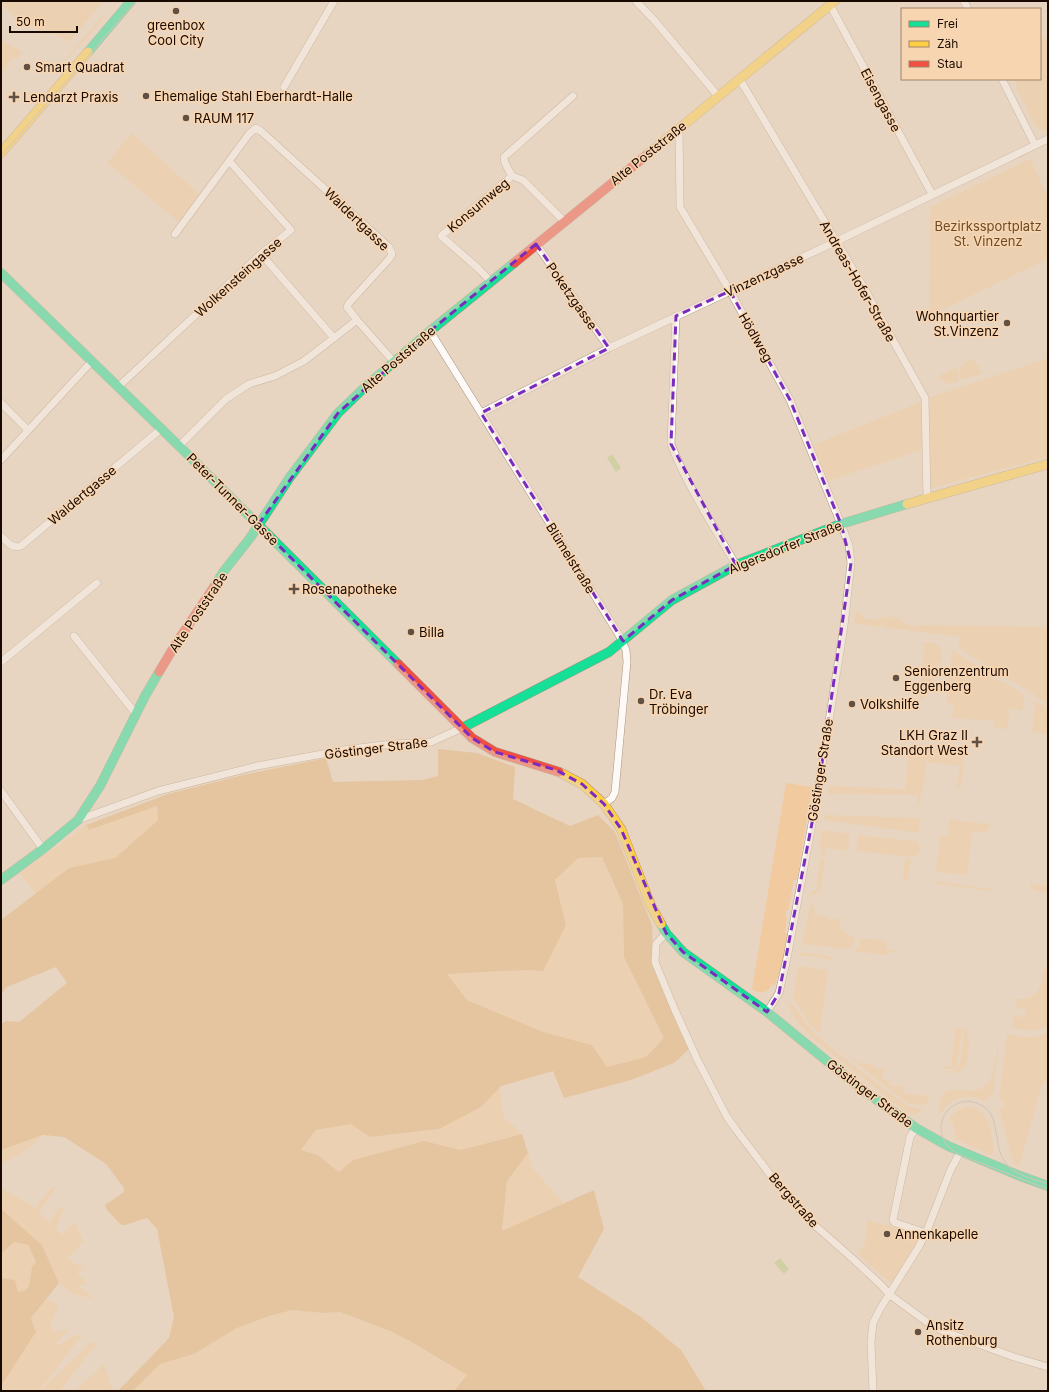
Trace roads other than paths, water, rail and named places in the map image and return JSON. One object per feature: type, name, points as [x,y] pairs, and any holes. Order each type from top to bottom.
[{"type":"main road","points":[[1,153],[131,1]]},
{"type":"main road","name":"Alte Poststraße","points":[[78,820],[100,786],[155,678],[193,616],[258,525],[290,476],[338,413],[365,387],[430,331],[832,3]]},
{"type":"main road","name":"Peter-Tunner-Gasse","points":[[1,273],[162,429],[462,728]]},
{"type":"main road","name":"Algersdorfer Straße","points":[[462,728],[599,657],[623,642],[672,600],[736,565],[841,524],[1048,464]]},
{"type":"main road","name":"Göstinger Straße","points":[[462,728],[472,738],[495,752],[556,770],[582,784],[604,804],[621,829],[652,906],[666,932],[683,952],[767,1012],[860,1088],[916,1128],[948,1146],[1026,1179],[1048,1186]]},
{"type":"main road","name":"Göstinger Straße","points":[[1,880],[78,820]]},
{"type":"street","points":[[284,87],[334,1]]},
{"type":"street","points":[[636,1],[655,21],[718,96]]},
{"type":"street","name":"Eisengasse","points":[[832,3],[932,194]]},
{"type":"street","name":"Andreas-Hofer-Straße","points":[[739,78],[835,242],[864,288],[925,398],[927,498]]},
{"type":"street","points":[[1002,80],[1035,145]]},
{"type":"street","name":"Konsumweg","points":[[564,221],[523,180],[512,176],[505,163],[504,157],[573,96]]},
{"type":"street","name":"Waldertgasse","points":[[229,161],[249,134],[256,128],[389,247],[392,254],[390,258],[347,307],[394,362]]},
{"type":"street","name":"Hödlweg","points":[[679,128],[680,207],[730,291],[790,400],[841,524]]},
{"type":"street","name":"Vinzenzgasse","points":[[481,412],[609,348],[1048,140]]},
{"type":"street","points":[[175,234],[229,161]]},
{"type":"street","name":"Wolkensteingasse","points":[[118,387],[261,254],[291,230],[229,161]]},
{"type":"street","name":"Konsumweg","points":[[491,282],[479,269],[441,236],[512,176]]},
{"type":"street","name":"Poketzgasse","points":[[536,244],[609,348]]},
{"type":"street","points":[[261,254],[334,338]]},
{"type":"street","points":[[676,316],[671,444],[677,459],[703,508],[736,565]]},
{"type":"street","points":[[179,446],[226,399],[249,384],[275,376],[304,362],[357,320]]},
{"type":"street","name":"Blümelstraße","points":[[430,331],[623,642],[626,650],[627,662],[615,792],[612,798],[604,804]]},
{"type":"street","points":[[1,460],[92,361]]},
{"type":"street","points":[[1,403],[28,430]]},
{"type":"street","name":"Waldertgasse","points":[[1,536],[13,546],[21,546],[162,429]]},
{"type":"street","name":"Göstinger Straße","points":[[767,1012],[779,993],[787,958],[818,792],[844,626],[851,563],[849,545],[841,524]]},
{"type":"street","points":[[1,662],[97,583]]},
{"type":"street","points":[[74,636],[136,714]]},
{"type":"street","name":"Göstinger Straße","points":[[78,820],[158,791],[257,766],[350,749],[393,744],[431,742],[462,728]]},
{"type":"street","points":[[1,792],[43,848]]},
{"type":"street","name":"Bergstraße","points":[[666,932],[656,944],[655,962],[692,1048],[727,1117],[775,1180],[810,1221],[881,1284],[890,1294],[920,1318],[943,1331],[1014,1357],[1048,1367]]},
{"type":"street","points":[[916,1128],[910,1137],[893,1220],[896,1223],[926,1233]]},
{"type":"street","points":[[873,1391],[872,1326],[880,1310],[908,1267],[926,1233],[951,1169],[961,1151]]},
{"type":"tram line","points":[[1,156],[136,1]]},
{"type":"tram line","points":[[1048,1184],[1019,1173],[1005,1162],[998,1146],[993,1119],[983,1106],[968,1101],[958,1103],[946,1112],[943,1117],[941,1131],[945,1142],[951,1149],[959,1154],[1048,1189]]},
{"type":"place","name":"greenbox Cool City","points":[[176,11]]},
{"type":"place","name":"Smart Quadrat","points":[[27,67]]},
{"type":"place","name":"Ehemalige Stahl Eberhardt-Halle","points":[[146,96]]},
{"type":"place","name":"Lendarzt Praxis","points":[[14,97]]},
{"type":"place","name":"RAUM 117","points":[[186,118]]},
{"type":"place","name":"Wohnquartier St.Vinzenz","points":[[1007,323]]},
{"type":"place","name":"Rosenapotheke","points":[[294,589]]},
{"type":"place","name":"Billa","points":[[411,632]]},
{"type":"place","name":"Seniorenzentrum Eggenberg","points":[[896,678]]},
{"type":"place","name":"Dr. Eva Tröbinger","points":[[641,701]]},
{"type":"place","name":"Volkshilfe","points":[[852,704]]},
{"type":"place","name":"LKH Graz II Standort West","points":[[977,742]]},
{"type":"place","name":"Annenkapelle","points":[[887,1234]]},
{"type":"place","name":"Ansitz Rothenburg","points":[[918,1332]]},
{"type":"park label","name":"Bezirkssportplatz St. Vinzenz","points":[[988,234]]}]
